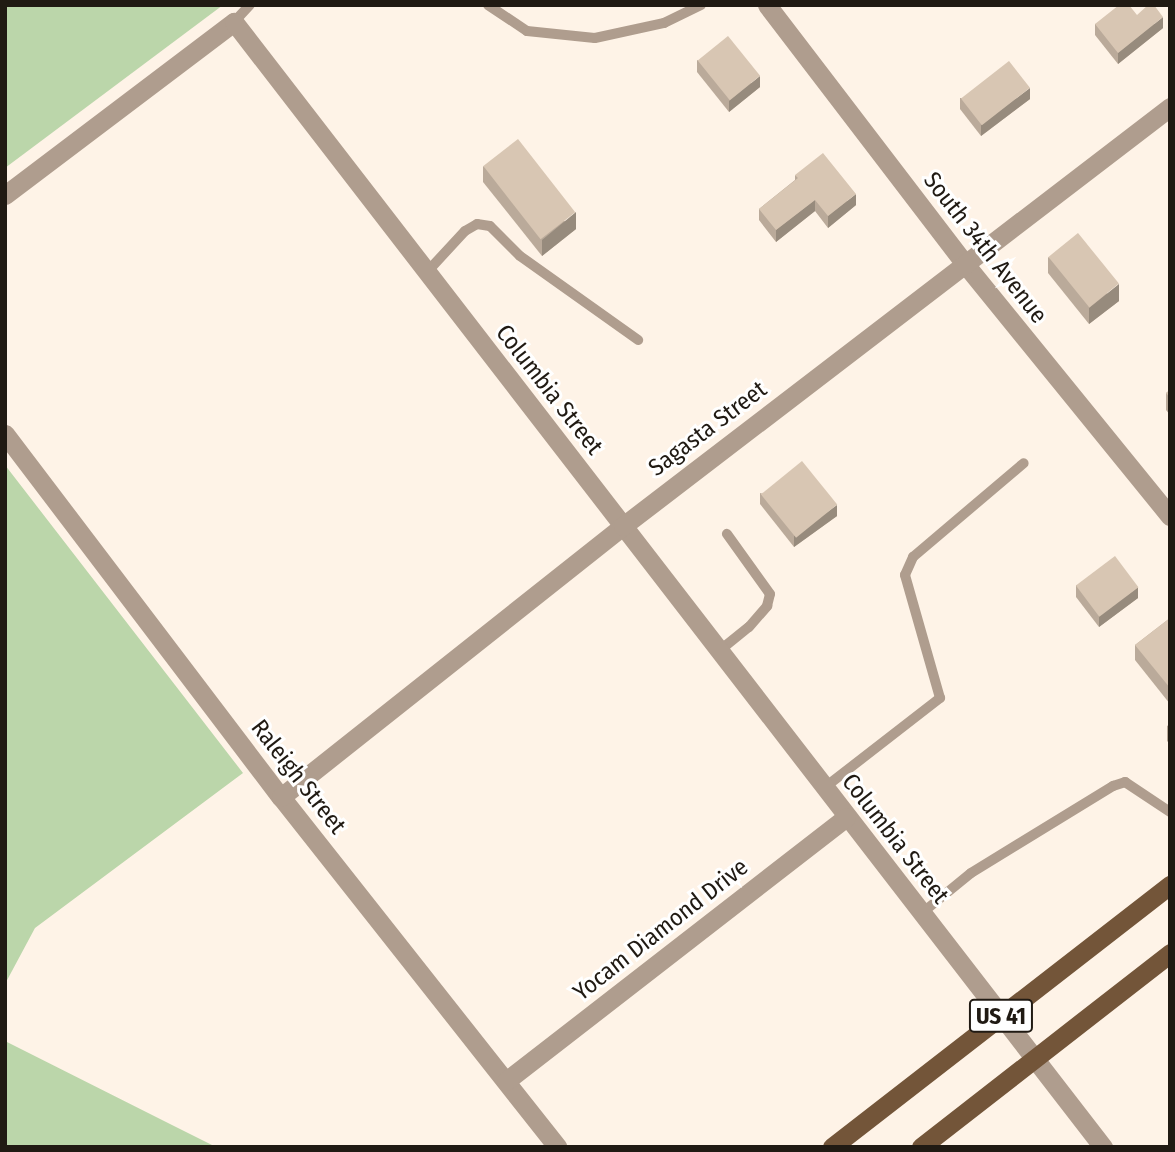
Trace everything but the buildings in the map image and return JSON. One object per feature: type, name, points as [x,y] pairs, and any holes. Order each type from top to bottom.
[{"type":"main road","name":"US 41","points":[[832,1147],[1170,885]]},
{"type":"main road","name":"US 41","points":[[921,1147],[1170,953]]},
{"type":"street","name":"South 34th Avenue","points":[[767,5],[965,264],[1170,516]]},
{"type":"street","points":[[5,195],[234,22]]},
{"type":"street","name":"Columbia Street","points":[[234,22],[1103,1147]]},
{"type":"street","name":"Sagasta Street","points":[[281,797],[623,526],[1170,107]]},
{"type":"street","name":"Raleigh Street","points":[[5,433],[281,797],[557,1147]]},
{"type":"street","name":"Yocam Diamond Drive","points":[[506,1081],[846,817]]},
{"type":"lane","points":[[234,22],[250,5]]},
{"type":"lane","points":[[488,5],[527,31],[595,38],[664,23],[701,5]]},
{"type":"lane","points":[[427,272],[465,231],[477,224],[490,226],[520,256],[638,341]]},
{"type":"lane","points":[[824,788],[940,698],[905,575],[913,557],[1024,463]]},
{"type":"lane","points":[[719,651],[749,627],[767,606],[770,594],[727,534]]},
{"type":"lane","points":[[922,913],[971,873],[1113,786],[1125,782],[1170,812]]},
{"type":"green space","points":[[5,5],[223,5],[5,168]]},
{"type":"green space","points":[[5,465],[243,773],[35,928],[5,984]]},
{"type":"green space","points":[[5,1041],[172,1125],[216,1147],[5,1147]]}]
